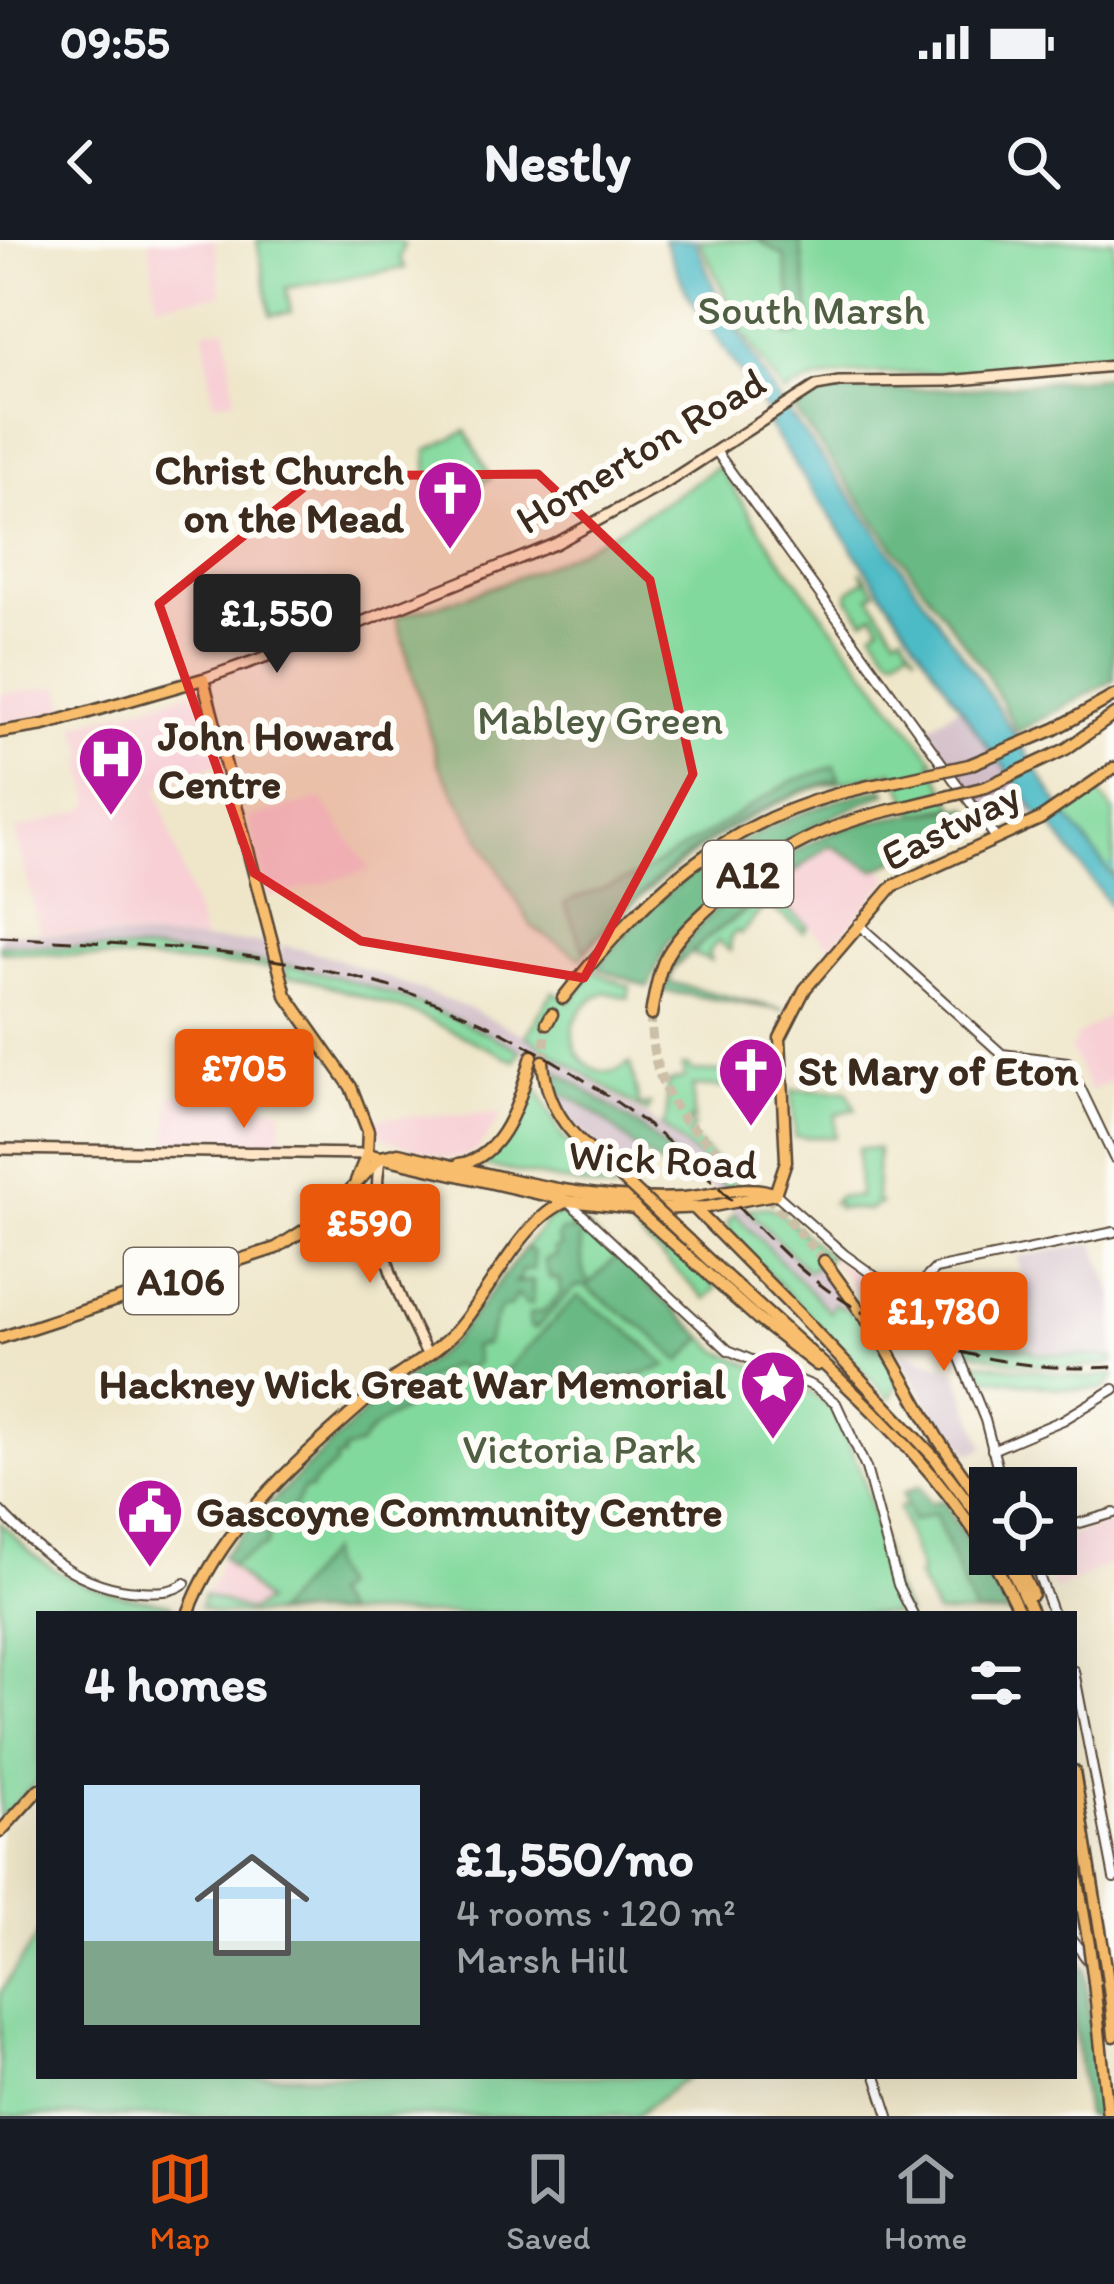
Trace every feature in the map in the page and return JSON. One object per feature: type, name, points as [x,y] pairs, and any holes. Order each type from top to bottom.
[{"type":"main road","name":"Homerton Road","points":[[203,679],[556,544],[666,484],[802,392],[834,382],[947,382],[1114,366]]},
{"type":"main road","points":[[0,731],[44,725],[203,679],[286,995],[351,1087],[368,1131],[367,1154]]},
{"type":"main road","name":"A12","points":[[563,998],[638,908],[714,849],[765,820],[813,800],[986,760],[1114,696]]},
{"type":"main road","name":"A12","points":[[651,1015],[671,949],[747,875],[826,828],[986,787],[1066,749],[1114,716]]},
{"type":"main road","name":"Eastway","points":[[775,1194],[786,1161],[782,1033],[798,999],[893,886],[1040,819],[1114,768]]},
{"type":"main road","points":[[449,1165],[472,1161],[495,1142],[537,1059],[560,1121],[831,1368],[908,1449],[973,1526],[1018,1611]]},
{"type":"main road","points":[[368,1131],[398,1153]]},
{"type":"main road","name":"Wick Road","points":[[0,1148],[367,1154],[567,1201],[634,1208],[695,1209],[775,1194]]},
{"type":"main road","name":"Wick Road","points":[[381,1157],[398,1153],[598,1195],[672,1198],[757,1189],[775,1194]]},
{"type":"main road","name":"A106","points":[[356,1181],[367,1154]]},
{"type":"main road","points":[[381,1157],[378,1214],[384,1255],[427,1354]]},
{"type":"main road","name":"A106","points":[[0,1339],[259,1256],[325,1217],[381,1157]]},
{"type":"main road","points":[[533,1182],[542,1193],[541,1215]]},
{"type":"main road","points":[[672,1198],[695,1209],[717,1230],[934,1456],[969,1503]]},
{"type":"main road","points":[[189,1611],[211,1562],[243,1522],[367,1399],[454,1333],[541,1215],[567,1201]]},
{"type":"main road","points":[[717,1230],[717,1216],[727,1204]]},
{"type":"main road","points":[[634,1208],[908,1449]]},
{"type":"main road","points":[[824,1261],[882,1341],[929,1425],[969,1483]]},
{"type":"main road","points":[[1015,1575],[1034,1611]]},
{"type":"main road","points":[[1021,1575],[1035,1611]]},
{"type":"main road","points":[[1077,1790],[1114,2036]]},
{"type":"main road","points":[[0,1832],[36,1792]]},
{"type":"main road","points":[[1077,1875],[1108,2116]]},
{"type":"street","points":[[716,451],[996,838]]},
{"type":"street","points":[[858,924],[1002,1054],[1064,1060],[1071,1065],[1114,1158]]},
{"type":"street","points":[[775,1194],[876,1276],[938,1304],[985,1420],[997,1467]]},
{"type":"street","points":[[567,1201],[728,1350],[813,1386],[836,1403],[866,1468],[898,1586],[911,1611]]},
{"type":"street","points":[[595,1226],[596,1213],[603,1205]]},
{"type":"street","points":[[920,1294],[935,1269],[1114,1232]]},
{"type":"street","points":[[992,1450],[1049,1427],[1114,1389]]},
{"type":"street","points":[[0,1511],[40,1550],[89,1581],[146,1592],[173,1590],[185,1583]]},
{"type":"street","points":[[1077,1524],[1114,1513]]},
{"type":"street","points":[[1039,1575],[1052,1611]]},
{"type":"street","points":[[1077,1686],[1114,1878]]},
{"type":"street","points":[[1077,1946],[1112,1999]]},
{"type":"street","points":[[877,2079],[889,2116]]},
{"type":"highlighted area","points":[[538,474],[650,580],[693,774],[584,978],[361,941],[254,873],[159,604],[318,476]]},
{"type":"shaded area","points":[[149,240],[214,240],[222,295],[157,303]]},
{"type":"shaded area","points":[[226,328],[235,399],[213,402],[204,330]]},
{"type":"shaded area","points":[[59,686],[69,712],[0,724],[0,695]]},
{"type":"shaded area","name":"John Howard Centre","points":[[190,692],[201,697],[221,763],[157,788],[204,940],[40,932],[15,830],[84,810],[92,803],[83,764],[86,752],[75,725]]},
{"type":"shaded area","points":[[960,706],[1036,812],[999,827],[946,754],[928,728]]},
{"type":"shaded area","points":[[321,799],[371,870],[269,898],[248,818]]},
{"type":"shaded area","points":[[830,845],[890,877],[832,946],[770,894]]},
{"type":"shaded area","points":[[0,932],[266,943],[268,953],[282,955],[281,945],[326,955],[468,1008],[526,1036],[668,1131],[723,1179],[724,1187],[808,1271],[818,1265],[861,1318],[834,1304],[830,1313],[712,1188],[645,1131],[521,1050],[515,1061],[414,1013],[304,978],[287,977],[284,966],[200,955],[0,944]]},
{"type":"shaded area","points":[[1114,1012],[1114,1080],[1090,1091],[1070,1047],[1076,1044],[1075,1037]]},
{"type":"shaded area","points":[[559,1093],[616,1127],[642,1153],[635,1181],[570,1122]]},
{"type":"shaded area","points":[[170,1094],[237,1097],[282,1110],[281,1139],[268,1140],[268,1147],[168,1146]]},
{"type":"shaded area","points":[[503,1113],[478,1149],[447,1159],[384,1138],[369,1118]]},
{"type":"shaded area","points":[[1094,1243],[1114,1295],[1114,1358],[1031,1353],[1033,1321],[1017,1257]]},
{"type":"shaded area","points":[[830,1257],[857,1275],[932,1308],[946,1344],[871,1312]]},
{"type":"shaded area","points":[[897,1349],[956,1370],[985,1448],[970,1454],[955,1434],[949,1441]]},
{"type":"shaded area","points":[[1108,1523],[1114,1535],[1114,1563],[1055,1590],[1050,1575],[1077,1575],[1077,1534]]},
{"type":"shaded area","points":[[222,1556],[266,1602],[257,1610],[204,1595]]},
{"type":"green space","points":[[257,240],[395,240],[404,244],[400,259],[405,268],[286,288],[291,312],[271,315]]},
{"type":"green space","name":"South Marsh","points":[[699,240],[1114,240],[1114,358],[957,373],[846,375],[784,394],[743,332]]},
{"type":"green space","points":[[758,240],[800,240],[811,321],[801,333],[786,335],[779,327],[791,298],[784,256]]},
{"type":"green space","points":[[1114,376],[1114,680],[1017,732],[985,672],[794,410],[826,393],[843,391],[979,388]]},
{"type":"green space","points":[[466,431],[491,478],[458,495],[428,500],[427,450]]},
{"type":"green space","name":"Mabley Green","points":[[718,466],[776,553],[935,761],[931,763],[955,806],[916,814],[893,771],[794,796],[734,827],[678,865],[581,958],[532,927],[439,766],[396,616],[481,591],[564,557],[644,515]]},
{"type":"green space","points":[[861,571],[876,592],[870,596],[896,635],[902,632],[916,654],[910,646],[896,656],[889,654],[873,631],[881,625],[874,614],[864,620],[848,598],[849,591],[865,580]]},
{"type":"green space","points":[[835,766],[839,779],[764,807],[699,846],[640,894],[584,950],[564,903],[639,875],[792,781]]},
{"type":"green space","points":[[883,788],[887,792],[819,823],[764,856],[668,942],[648,987],[598,968],[656,903],[724,852],[800,814]]},
{"type":"green space","points":[[1097,789],[1114,813],[1114,878],[1063,811]]},
{"type":"green space","points":[[968,807],[978,822],[875,870],[830,845],[706,939],[673,969],[669,982],[784,1010],[662,991],[675,962],[692,935],[740,887],[768,867],[856,825]]},
{"type":"green space","points":[[770,894],[808,926],[804,932],[772,908],[762,909],[741,934],[737,931],[731,937],[730,951],[718,941],[708,953],[711,961],[692,954],[706,939]]},
{"type":"green space","points":[[0,944],[159,952],[269,963],[270,968],[0,951]]},
{"type":"green space","points":[[285,965],[406,999],[520,1050],[515,1061],[414,1013],[304,978],[287,977]]},
{"type":"green space","points":[[593,971],[630,987],[628,998],[605,992],[587,1004],[577,1017],[574,1045],[580,1057],[602,1071],[630,1063],[640,1107],[650,1104],[647,1113],[526,1036],[553,991],[571,1002]]},
{"type":"green space","points":[[758,1053],[773,1064],[775,1090],[767,1090],[766,1095],[693,1086],[694,1121],[689,1123],[694,1127],[689,1136],[734,1177],[735,1185],[724,1187],[722,1179],[662,1126],[667,1117],[667,1083],[685,1078],[682,1066],[753,1077],[760,1071]]},
{"type":"green space","points":[[558,1071],[645,1131],[696,1175],[688,1184],[645,1156],[592,1111],[559,1093]]},
{"type":"green space","points":[[532,1089],[538,1089],[562,1137],[618,1182],[613,1191],[480,1165],[506,1140]]},
{"type":"green space","points":[[792,1090],[847,1091],[856,1109],[836,1114],[835,1137],[795,1137]]},
{"type":"green space","points":[[858,1148],[878,1149],[876,1200],[880,1203],[869,1210],[837,1208],[832,1203],[837,1197],[859,1197]]},
{"type":"green space","points":[[747,1209],[778,1211],[830,1257],[808,1271]]},
{"type":"green space","name":"Victoria Park","points":[[561,1214],[568,1221],[579,1220],[719,1351],[803,1387],[835,1411],[862,1475],[893,1587],[905,1611],[249,1611],[265,1602],[222,1556],[370,1407],[451,1343],[548,1219]]},
{"type":"green space","points":[[735,1214],[830,1312],[834,1303],[864,1319],[900,1380],[890,1399],[728,1232],[728,1221]]},
{"type":"green space","points":[[627,1215],[642,1220],[717,1288],[706,1299],[623,1220]]},
{"type":"green space","points":[[573,1220],[579,1220],[583,1272],[589,1284],[617,1256],[704,1338],[681,1361],[583,1285],[574,1288],[535,1329],[530,1327],[529,1314],[543,1312],[561,1293],[558,1279],[550,1279],[544,1260],[556,1256],[554,1249],[561,1246],[557,1239],[561,1231],[573,1231]]},
{"type":"green space","points":[[526,1247],[533,1253],[533,1270],[521,1271],[520,1279],[513,1283],[533,1281],[532,1304],[516,1295],[510,1306],[500,1308],[486,1344],[473,1347],[477,1362],[465,1371],[452,1365],[411,1388],[403,1410],[379,1424],[360,1445],[343,1451],[343,1457],[336,1458],[336,1464],[312,1488],[304,1489],[291,1513],[276,1521],[276,1533],[267,1537],[268,1544],[230,1565],[222,1556],[285,1488],[370,1407],[451,1343]]},
{"type":"green space","points":[[578,1296],[629,1331],[667,1366],[628,1378],[492,1384]]},
{"type":"green space","points":[[1007,1330],[1009,1337],[1002,1339],[1003,1345],[1032,1349],[1032,1353],[1114,1358],[1114,1362],[1080,1368],[1018,1362],[963,1349],[958,1338],[976,1340],[977,1335]]},
{"type":"green space","points":[[968,1361],[1089,1378],[1114,1374],[1114,1378],[1104,1389],[1073,1390],[974,1376]]},
{"type":"green space","points":[[920,1486],[930,1503],[943,1500],[969,1543],[969,1575],[988,1575],[1007,1611],[974,1611],[935,1514],[912,1521],[903,1493]]},
{"type":"green space","points":[[907,1505],[912,1520],[934,1513],[974,1611],[934,1611],[917,1576],[921,1574],[899,1508]]},
{"type":"green space","points":[[0,1522],[39,1559],[76,1581],[170,1604],[175,1611],[36,1611],[36,1782],[0,1821]]},
{"type":"green space","points":[[328,1552],[340,1587],[331,1595],[342,1611],[277,1611]]},
{"type":"green space","name":"Victoria Park","points":[[204,1595],[249,1611],[210,1611],[200,1607]]},
{"type":"green space","points":[[36,1938],[36,2079],[685,2079],[636,2116],[0,2116],[0,1993]]},
{"type":"green space","points":[[1077,1957],[1085,1970],[1100,2116],[1086,2116],[1077,2048]]},
{"type":"water","points":[[664,240],[695,240],[715,290],[775,395],[870,522],[974,671],[1063,811],[1114,878],[1114,911],[987,746],[768,425],[772,421],[687,293]]},
{"type":"waterway","points":[[1110,864],[1114,869]]},
{"type":"tunnel","points":[[651,1015],[658,1070],[684,1120],[774,1203],[824,1261]]},
{"type":"tunnel","points":[[543,1061],[547,1023]]},
{"type":"railway","points":[[0,937],[258,958],[382,984],[443,1005],[528,1046],[620,1104],[699,1168],[801,1269],[870,1316],[908,1334],[989,1358],[1030,1365],[1114,1367]]},
{"type":"place","name":"Christ Church on the Mead","points":[[450,552]]},
{"type":"place","name":"John Howard Centre","points":[[111,818]]},
{"type":"place","name":"St Mary of Eton","points":[[751,1129]]},
{"type":"place","name":"Hackney Wick Great War Memorial","points":[[773,1442]]},
{"type":"place","name":"Gascoyne Community Centre","points":[[150,1570]]}]
